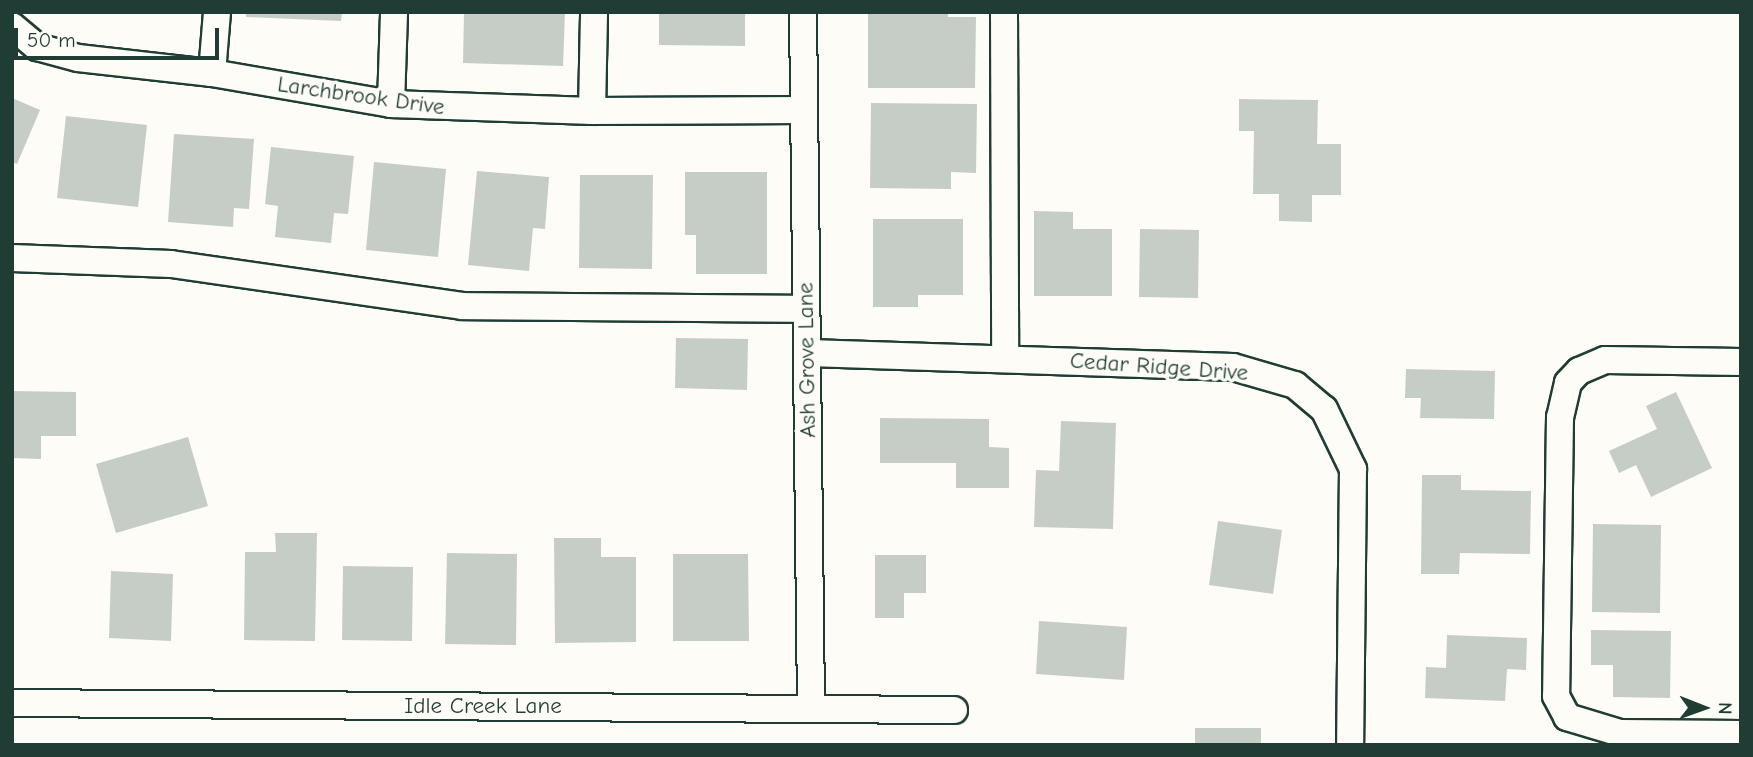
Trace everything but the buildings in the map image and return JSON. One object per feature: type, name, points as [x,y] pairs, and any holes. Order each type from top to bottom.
[{"type":"street","points":[[212,73],[217,12]]},
{"type":"street","points":[[391,104],[394,12]]},
{"type":"street","points":[[592,111],[594,12]]},
{"type":"street","name":"Ash Grove Lane","points":[[803,12],[811,708]]},
{"type":"street","points":[[1004,12],[1005,359]]},
{"type":"street","name":"Larchbrook Drive","points":[[12,26],[37,47],[78,58],[212,73],[391,104],[592,111],[804,110]]},
{"type":"street","points":[[12,258],[171,264],[462,306],[806,309]]},
{"type":"street","name":"Cedar Ridge Drive","points":[[809,353],[1233,366],[1285,379],[1324,409],[1353,469],[1350,745]]},
{"type":"street","points":[[1741,362],[1605,360],[1578,371],[1568,383],[1560,416],[1556,696],[1567,717],[1619,733],[1741,734]]},
{"type":"street","name":"Idle Creek Lane","points":[[12,703],[954,710]]}]
